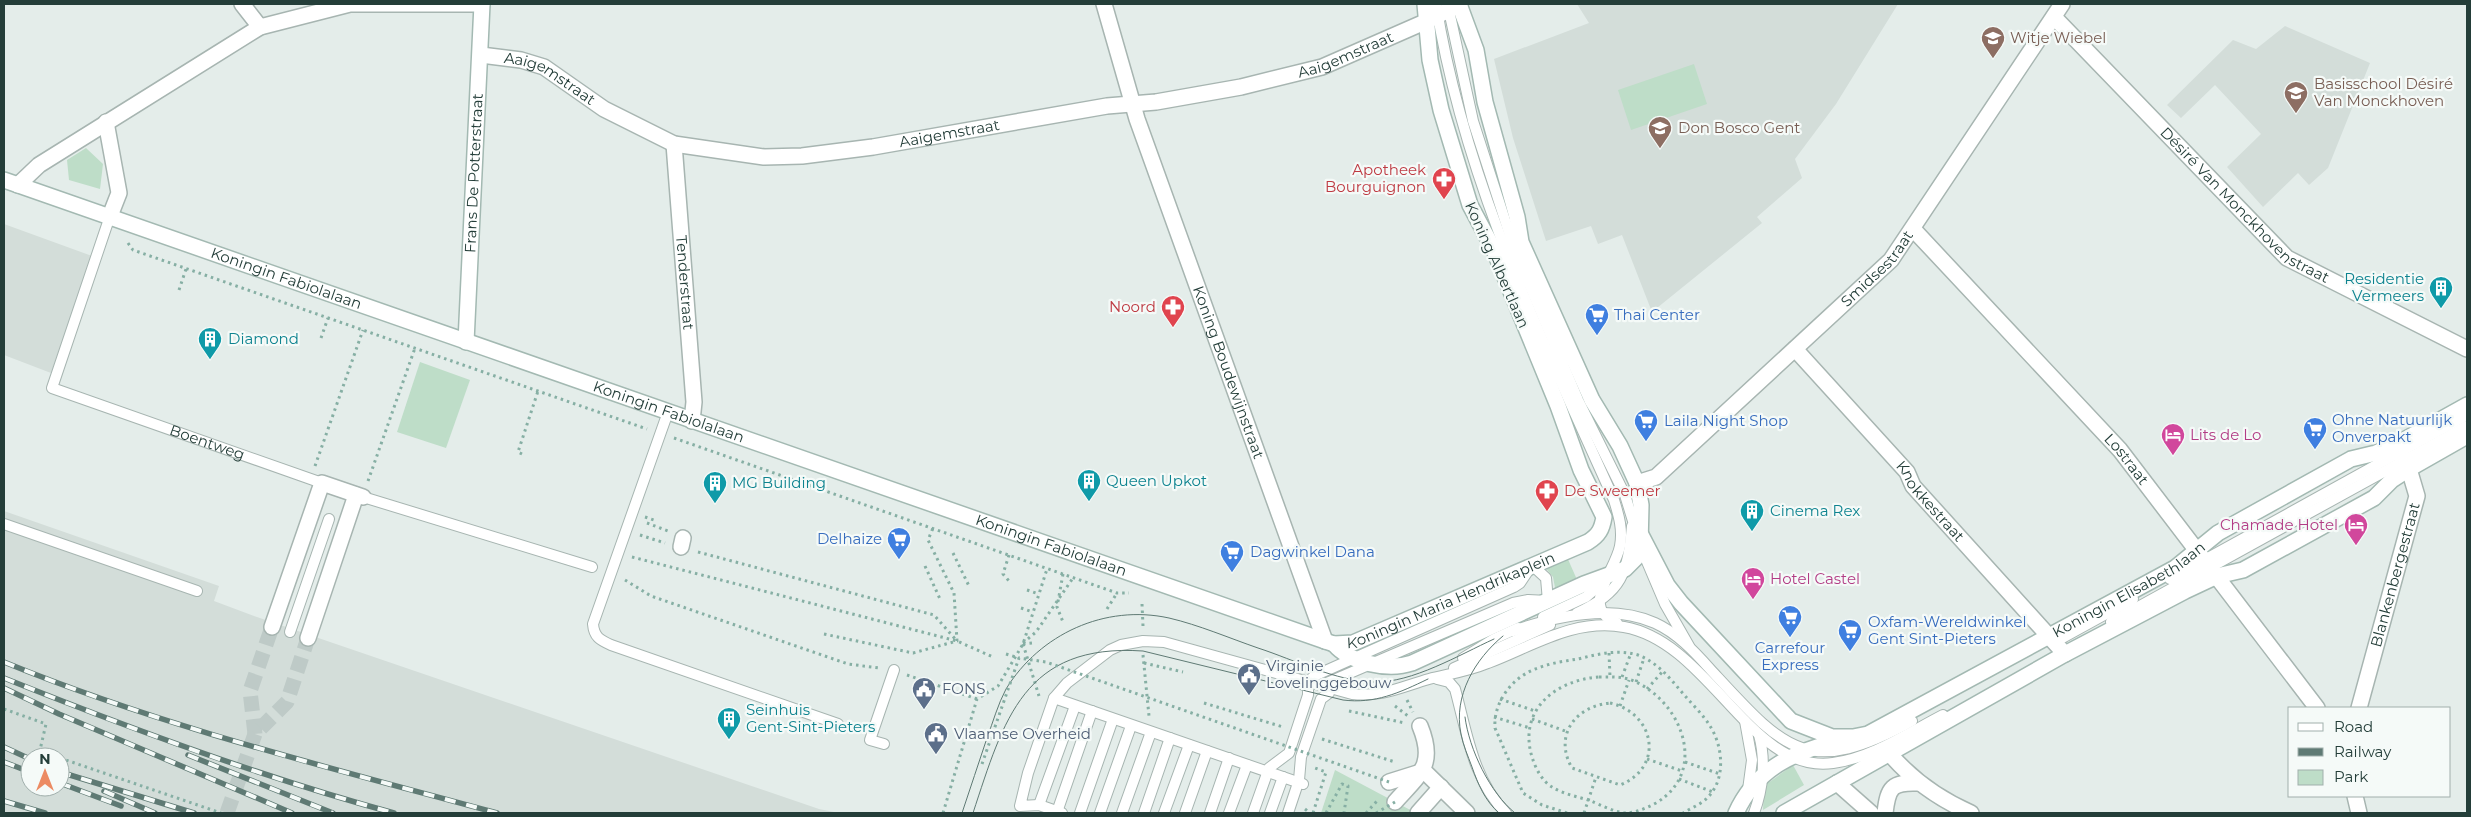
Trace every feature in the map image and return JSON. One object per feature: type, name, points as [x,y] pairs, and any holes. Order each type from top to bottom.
[{"type":"street","points":[[242,4],[260,27]]},
{"type":"street","points":[[11,182],[260,27],[350,4],[482,4]]},
{"type":"street","name":"Frans De Potterstraat","points":[[466,342],[482,4]]},
{"type":"street","name":"Koning Boudewijnstraat","points":[[1104,4],[1132,103],[1329,642]]},
{"type":"street","name":"Koning Albertlaan","points":[[1425,4],[1447,8],[1476,50],[1485,102],[1517,216],[1521,242],[1592,400],[1620,446],[1637,483]]},
{"type":"street","name":"Aaigemstraat","points":[[481,55],[521,60],[544,67],[604,109],[674,144],[764,157],[802,156],[873,147],[1132,103],[1156,102],[1241,87],[1322,67],[1447,8]]},
{"type":"street","name":"Koning Albertlaan","points":[[1447,8],[1430,60],[1441,110],[1470,205],[1494,250],[1558,406],[1581,470],[1603,516]]},
{"type":"street","name":"Smidsestraat","points":[[1637,483],[1656,477],[1891,260],[2058,10]]},
{"type":"street","name":"Désiré Van Monckhovenstraat","points":[[2058,10],[2287,258],[2467,349]]},
{"type":"street","points":[[106,122],[119,193],[110,216]]},
{"type":"street","name":"Tenderstraat","points":[[674,144],[694,402],[692,421]]},
{"type":"street","name":"Koningin Fabiolalaan","points":[[11,182],[1329,642]]},
{"type":"street","name":"Lostraat","points":[[1913,228],[2120,450],[2316,707]]},
{"type":"street","name":"Knokkestraat","points":[[1795,349],[1907,472],[1913,486],[2057,646]]},
{"type":"street","name":"Koningin Elisabethlaan","points":[[1890,754],[2175,568],[2208,563],[2243,570],[2374,498],[2392,480],[2402,457],[2467,405]]},
{"type":"street","name":"Koningin Elisabethlaan","points":[[1860,736],[2057,646],[2208,563],[2218,533],[2351,459],[2376,453],[2402,457],[2467,436]]},
{"type":"street","name":"Blankenbergestraat","points":[[2359,707],[2417,496],[2402,457]]},
{"type":"street","points":[[272,627],[316,481]]},
{"type":"street","name":"Boentweg","points":[[316,481],[360,496]]},
{"type":"street","points":[[1637,483],[1641,505],[1640,540],[1680,603],[1791,721],[1832,737],[1860,736]]},
{"type":"street","points":[[308,638],[360,496]]},
{"type":"street","name":"Koningin Maria Hendrikaplein","points":[[1329,642],[1353,644],[1595,538],[1600,531],[1603,516]]},
{"type":"street","name":"Koningin Maria Hendrikaplein","points":[[1329,642],[1340,652],[1371,663],[1392,667],[1412,663],[1584,584],[1608,577],[1625,569],[1636,558],[1640,540]]},
{"type":"street","points":[[1395,802],[1424,771],[1427,761],[1427,748],[1420,726]]},
{"type":"street","points":[[1736,813],[1748,793],[1762,776],[1798,753],[1860,736]]},
{"type":"street","points":[[1784,813],[1890,754],[1918,783],[1946,801],[1971,813]]},
{"type":"street","points":[[1389,782],[1424,771]]},
{"type":"street","points":[[1424,771],[1467,813]]},
{"type":"street","points":[[1837,783],[1871,813]]},
{"type":"street","points":[[1885,813],[1887,796],[1891,788],[1904,783],[1918,783]]},
{"type":"street","points":[[1418,813],[1441,788]]},
{"type":"street","points":[[2356,797],[2360,813]]},
{"type":"lane","points":[[1447,8],[1473,120],[1511,240],[1578,400],[1625,495],[1632,519],[1665,604],[1689,646],[1742,704],[1798,753],[1802,761],[1826,764],[1847,760],[1874,751],[2057,646]]},
{"type":"lane","points":[[1447,8],[1462,122],[1486,201],[1526,305],[1614,500],[1621,522],[1620,545],[1600,602],[1601,614],[1606,619],[1649,634],[1677,651],[1760,737],[1798,753],[1830,752],[1855,747],[1882,737],[1912,721]]},
{"type":"lane","name":"Boentweg","points":[[110,216],[52,388],[316,481]]},
{"type":"lane","points":[[668,412],[610,573],[593,624],[593,632],[599,639],[838,724]]},
{"type":"lane","points":[[2402,457],[2467,415]]},
{"type":"lane","points":[[2402,457],[2467,426]]},
{"type":"lane","points":[[360,496],[592,567]]},
{"type":"lane","points":[[290,632],[329,519]]},
{"type":"lane","points":[[1428,680],[1600,602],[1610,593],[1625,569],[1630,553],[1632,519]]},
{"type":"lane","points":[[4,524],[197,591]]},
{"type":"lane","points":[[1253,813],[1269,768],[1289,752],[1308,695],[1308,682],[1314,676],[1514,587],[1520,583],[1532,565],[1546,578],[1548,601],[1528,600],[1513,603],[1329,682]]},
{"type":"lane","points":[[1428,680],[1494,639],[1586,597],[1608,577]]},
{"type":"lane","points":[[1513,631],[1570,616],[1601,614],[1628,616],[1655,623],[1689,646]]},
{"type":"lane","points":[[1092,711],[1060,812],[1039,805],[1020,806],[1028,774],[1054,698],[1067,683],[1110,650],[1122,644],[1143,641],[1164,642],[1352,694],[1383,694],[1488,663],[1567,630],[1602,625],[1627,627]]},
{"type":"lane","points":[[884,744],[870,740],[894,670]]},
{"type":"lane","points":[[1314,676],[1321,676],[1329,682]]},
{"type":"lane","points":[[1428,680],[1441,679],[1449,682],[1455,689],[1467,742],[1486,788],[1506,813]]},
{"type":"lane","points":[[1288,813],[1299,780],[1301,757],[1321,699],[1329,693],[1329,682]]},
{"type":"lane","points":[[1054,698],[1131,726],[1303,783],[1293,813]]},
{"type":"lane","points":[[1742,704],[1760,737],[1762,776],[1754,813]]},
{"type":"lane","points":[[1039,805],[1075,706]]},
{"type":"lane","points":[[1080,813],[1113,719]]},
{"type":"lane","points":[[1744,720],[1752,760],[1748,793]]},
{"type":"lane","points":[[1100,813],[1131,726]]},
{"type":"lane","points":[[1122,813],[1151,732]]},
{"type":"lane","points":[[1144,813],[1170,738]]},
{"type":"lane","points":[[1164,813],[1189,745]]},
{"type":"lane","points":[[1185,813],[1208,751]]},
{"type":"lane","points":[[1210,813],[1229,758]]},
{"type":"lane","points":[[1229,813],[1247,764]]},
{"type":"lane","points":[[1247,813],[1261,770]]},
{"type":"lane","points":[[1270,813],[1282,777]]},
{"type":"path","points":[[110,216],[133,250],[1117,593],[1107,609]]},
{"type":"path","points":[[180,290],[186,269]]},
{"type":"path","points":[[322,338],[328,318]]},
{"type":"path","points":[[316,481],[363,330]]},
{"type":"path","points":[[522,454],[518,452],[538,391]]},
{"type":"path","points":[[933,528],[928,540],[954,593],[957,641]]},
{"type":"path","points":[[642,536],[682,542],[934,615],[957,641]]},
{"type":"path","points":[[954,553],[969,586]]},
{"type":"path","points":[[1009,555],[1003,574],[1009,581]]},
{"type":"path","points":[[642,561],[957,641],[993,656]]},
{"type":"path","points":[[925,566],[940,599]]},
{"type":"path","points":[[942,813],[978,699],[998,686],[1023,644],[1047,569]]},
{"type":"path","points":[[610,573],[634,584],[660,600],[848,664],[894,670],[978,699]]},
{"type":"path","points":[[1063,574],[1058,603],[1063,622]]},
{"type":"path","points":[[1023,644],[1036,632],[1058,603],[1073,578]]},
{"type":"path","points":[[1027,590],[1039,594]]},
{"type":"path","points":[[1142,604],[1144,663],[1151,732]]},
{"type":"path","points":[[1021,608],[1033,612]]},
{"type":"path","points":[[824,634],[913,653],[957,641]]},
{"type":"path","points":[[1023,644],[1033,643]]},
{"type":"path","points":[[1609,653],[1610,677]]},
{"type":"path","points":[[1567,813],[1542,805],[1523,793],[1495,728],[1494,716],[1500,699],[1514,682],[1536,668],[1609,653],[1631,653],[1644,658],[1663,671],[1710,726],[1720,751],[1720,774],[1713,792],[1707,799],[1683,813]]},
{"type":"path","points":[[1622,677],[1631,653]]},
{"type":"path","points":[[1006,654],[1046,662],[1389,782]]},
{"type":"path","points":[[982,764],[1019,658]]},
{"type":"path","points":[[1636,682],[1644,658]]},
{"type":"path","points":[[1144,663],[1184,672]]},
{"type":"path","points":[[1647,689],[1663,671]]},
{"type":"path","points":[[1622,677],[1636,682],[1647,689],[1670,711],[1680,727],[1685,745],[1685,762],[1679,779],[1661,800],[1635,811],[1625,813],[1551,787],[1544,780],[1531,755],[1530,728],[1536,711],[1546,697],[1561,686],[1579,680],[1622,677]]},
{"type":"path","points":[[1620,706],[1629,680]]},
{"type":"path","points":[[1500,699],[1536,711]]},
{"type":"path","points":[[1600,704],[1620,706],[1631,711],[1645,727],[1649,748],[1647,759],[1635,777],[1620,785],[1572,768],[1566,753],[1568,732],[1580,713],[1600,704]]},
{"type":"path","points":[[4,709],[46,724],[41,747]]},
{"type":"path","points":[[1349,711],[1420,726]]},
{"type":"path","points":[[1494,716],[1530,728]]},
{"type":"path","points":[[1532,719],[1568,732]]},
{"type":"path","points":[[1647,759],[1682,771]]},
{"type":"path","points":[[70,762],[221,813]]},
{"type":"path","points":[[1685,762],[1720,774]]},
{"type":"path","points":[[1310,812],[1326,772],[1322,771]]},
{"type":"path","points":[[1584,813],[1596,776]]},
{"type":"path","points":[[1679,779],[1713,792]]},
{"type":"path","points":[[1326,813],[1342,784],[1348,786],[1344,813]]},
{"type":"path","points":[[1366,813],[1377,800],[1381,802],[1380,813]]},
{"type":"path","points":[[1376,813],[1395,802]]},
{"type":"shaded area","name":"Don Bosco Gent","points":[[1577,4],[1898,4],[1836,104],[1795,159],[1802,178],[1757,217],[1762,223],[1652,312],[1622,235],[1598,244],[1591,226],[1546,241],[1513,138],[1494,59],[1589,23]]},
{"type":"shaded area","name":"Basisschool Désiré Van Monckhoven","points":[[2285,26],[2370,63],[2328,168],[2309,185],[2298,173],[2263,207],[2227,167],[2261,134],[2215,85],[2181,118],[2167,105],[2233,40],[2256,49]]},
{"type":"shaded area","points":[[4,224],[92,256],[51,373],[4,355]]},
{"type":"shaded area","points":[[4,511],[219,586],[214,601],[254,616],[819,809],[839,813],[4,813]]},
{"type":"green space","points":[[1694,64],[1707,104],[1631,130],[1618,90]]},
{"type":"green space","points":[[86,148],[103,164],[100,189],[69,180],[67,160]]},
{"type":"green space","points":[[420,362],[470,380],[446,448],[397,432]]},
{"type":"green space","points":[[1567,557],[1578,582],[1556,593],[1553,577],[1543,565]]},
{"type":"green space","points":[[1793,765],[1804,785],[1763,810],[1764,786]]},
{"type":"green space","points":[[1335,770],[1416,813],[1321,813]]},
{"type":"tunnel","points":[[255,734],[250,691],[272,627]]},
{"type":"tunnel","points":[[227,813],[255,734],[287,702],[308,638]]},
{"type":"tram line","points":[[962,813],[1000,701],[1006,689],[1020,670],[1037,653],[1056,639],[1076,628],[1098,620],[1121,615],[1169,618],[1203,628],[1330,674],[1359,681],[1374,682],[1389,681],[1419,673],[1494,639]]},
{"type":"tram line","points":[[1499,813],[1482,792],[1463,742],[1459,720],[1463,692],[1468,679],[1475,667],[1503,636]]},
{"type":"tram line","points":[[973,813],[996,747],[1009,718],[1025,694],[1045,674],[1071,660],[1103,652],[1143,651],[1343,700],[1355,701],[1387,696],[1428,679]]},
{"type":"tram line","points":[[1465,717],[1471,743],[1482,769],[1497,794],[1515,813]]},
{"type":"railway","points":[[4,662],[125,707],[248,745],[497,813]]},
{"type":"railway","points":[[4,678],[100,716],[246,768],[394,813]]},
{"type":"railway","points":[[4,688],[59,714],[292,813]]},
{"type":"railway","points":[[4,747],[20,754]]},
{"type":"railway","points":[[188,755],[333,813]]},
{"type":"railway","points":[[4,762],[20,768]]},
{"type":"railway","points":[[70,775],[194,813]]},
{"type":"railway","points":[[70,787],[121,806]]},
{"type":"railway","points":[[104,791],[155,813]]},
{"type":"railway","points":[[4,801],[45,813]]},
{"type":"place","name":"Witje Wiebel","points":[[1993,59]]},
{"type":"place","name":"Basisschool Désiré Van Monckhoven","points":[[2296,114]]},
{"type":"place","name":"Don Bosco Gent","points":[[1660,149]]},
{"type":"place","name":"Apotheek Bourguignon","points":[[1444,200]]},
{"type":"place","name":"Residentie Vermeers","points":[[2441,309]]},
{"type":"place","name":"Noord","points":[[1173,328]]},
{"type":"place","name":"Thai Center","points":[[1597,336]]},
{"type":"place","name":"Diamond","points":[[210,360]]},
{"type":"place","name":"Laila Night Shop","points":[[1646,442]]},
{"type":"place","name":"Ohne Natuurlijk Onverpakt","points":[[2315,450]]},
{"type":"place","name":"Lits de Lo","points":[[2173,456]]},
{"type":"place","name":"Queen Upkot","points":[[1089,502]]},
{"type":"place","name":"MG Building","points":[[715,504]]},
{"type":"place","name":"De Sweemer","points":[[1547,512]]},
{"type":"place","name":"Cinema Rex","points":[[1752,532]]},
{"type":"place","name":"Chamade Hotel","points":[[2356,546]]},
{"type":"place","name":"Delhaize","points":[[899,560]]},
{"type":"place","name":"Dagwinkel Dana","points":[[1232,573]]},
{"type":"place","name":"Hotel Castel","points":[[1753,600]]},
{"type":"place","name":"Carrefour Express","points":[[1790,638]]},
{"type":"place","name":"Oxfam-Wereldwinkel Gent Sint-Pieters","points":[[1850,652]]},
{"type":"place","name":"Virginie Lovelinggebouw","points":[[1249,696]]},
{"type":"place","name":"FONS","points":[[924,710]]},
{"type":"place","name":"Seinhuis Gent-Sint-Pieters","points":[[729,740]]},
{"type":"place","name":"Vlaamse Overheid","points":[[936,755]]}]
